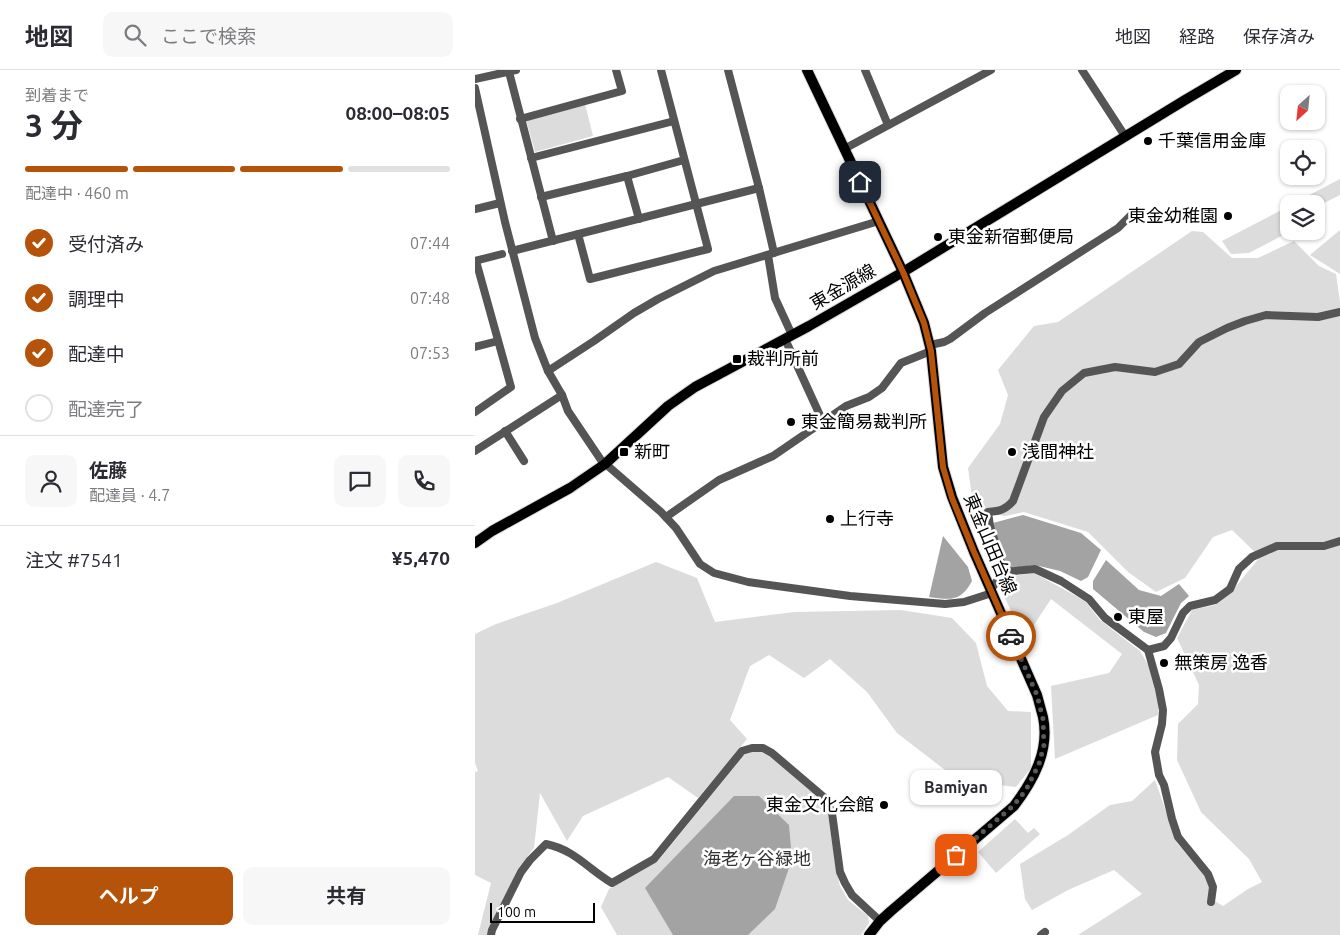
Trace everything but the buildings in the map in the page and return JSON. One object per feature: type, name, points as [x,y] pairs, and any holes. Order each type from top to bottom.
[{"type":"main road","name":"東金山田台線","points":[[807,70],[903,272],[924,323],[931,348],[943,467],[952,498],[1037,695],[1043,719],[1044,745],[1039,764],[1026,790],[1013,806],[897,905],[880,921],[869,935]]},
{"type":"main road","name":"東金源線","points":[[475,543],[491,531],[570,488],[605,464],[653,418],[695,386],[788,337],[903,272],[1125,136],[1221,73],[1236,70]]},
{"type":"street","points":[[520,119],[622,91],[616,70]]},
{"type":"street","points":[[578,234],[590,279],[708,249],[661,70]]},
{"type":"street","points":[[729,70],[759,188],[771,254],[775,298],[788,337],[823,422]]},
{"type":"street","points":[[865,70],[888,125]]},
{"type":"street","points":[[1082,70],[1125,136]]},
{"type":"street","points":[[475,79],[512,71],[520,119],[553,241]]},
{"type":"street","points":[[844,149],[988,71]]},
{"type":"street","points":[[475,88],[512,251],[535,338],[548,371],[562,395],[568,411],[605,464],[666,517],[676,528],[700,564],[713,573],[748,582],[850,596],[945,604],[964,602],[991,591],[1003,572],[988,512],[1007,508],[1013,500],[1045,418],[1062,391],[1084,373],[1115,366],[1155,372],[1179,364],[1199,342],[1245,321],[1266,315],[1318,317],[1340,312]]},
{"type":"street","points":[[531,158],[674,121]]},
{"type":"street","points":[[541,197],[685,160]]},
{"type":"street","points":[[627,176],[639,218]]},
{"type":"street","points":[[512,251],[759,188]]},
{"type":"street","points":[[475,210],[500,203]]},
{"type":"street","points":[[666,517],[719,480],[773,456],[847,406],[869,397],[882,388],[901,363],[950,339],[993,308],[1118,228],[1135,211]]},
{"type":"street","points":[[548,371],[657,299],[714,271],[879,221]]},
{"type":"street","points":[[475,412],[511,387],[475,261],[502,254]]},
{"type":"street","points":[[475,347],[498,341]]},
{"type":"street","points":[[475,450],[562,395]]},
{"type":"street","points":[[505,431],[525,461]]},
{"type":"street","points":[[1148,650],[1164,646],[1171,638],[1183,613],[1190,606],[1215,600],[1230,589],[1239,569],[1252,557],[1277,546],[1324,546],[1340,541]]},
{"type":"street","points":[[1003,572],[1035,569],[1061,582],[1089,599],[1105,618],[1148,650],[1163,710],[1162,724],[1155,752],[1159,775],[1164,786],[1178,837],[1208,874],[1213,887],[1211,902]]},
{"type":"street","points":[[491,935],[521,872],[546,844],[557,846],[572,854],[612,883],[655,859],[743,751],[752,748],[763,748],[772,753],[826,799],[832,813],[840,872],[852,895],[880,921]]},
{"type":"green space","points":[[585,104],[593,136],[535,152],[526,120]]},
{"type":"green space","points":[[1340,179],[1340,195],[1325,202],[1325,195],[1309,195]]},
{"type":"green space","points":[[1280,211],[1280,237],[1249,253],[1231,254],[1222,241]]},
{"type":"green space","points":[[1340,230],[1340,274],[1310,255]]},
{"type":"green space","points":[[1192,231],[1203,232],[1232,258],[1258,258],[1294,241],[1319,266],[1336,274],[1340,302],[1340,935],[1078,935],[1142,894],[1114,870],[1068,890],[1032,910],[1025,899],[1020,864],[1068,835],[1110,805],[1132,801],[1155,780],[1177,843],[1205,875],[1209,886],[1210,898],[1223,906],[1262,882],[1249,859],[1201,812],[1177,760],[1178,724],[1198,704],[1199,685],[1177,638],[1192,610],[1215,605],[1233,590],[1260,557],[1232,530],[1213,537],[1185,578],[1156,592],[1128,572],[1088,532],[1024,512],[1005,516],[982,512],[972,497],[968,468],[1000,424],[1008,395],[998,370],[1034,326],[1058,322]]},
{"type":"green space","points":[[656,562],[697,578],[715,622],[794,612],[901,610],[952,618],[976,643],[987,686],[1008,711],[1031,712],[1031,768],[1016,787],[958,780],[897,733],[867,692],[830,659],[804,678],[769,655],[750,666],[730,720],[747,739],[698,798],[668,777],[583,816],[567,841],[540,793],[534,848],[517,870],[490,935],[478,935],[491,883],[475,875],[475,772],[478,771],[475,763],[475,634],[496,624],[557,603]]},
{"type":"green space","points":[[1034,573],[1085,601],[1100,620],[1140,651],[1160,685],[1158,715],[1055,759],[1051,686],[1109,673],[1122,654],[1051,599],[1024,640],[1001,589],[1006,577]]},
{"type":"green space","name":"海老ヶ谷緑地","points":[[752,752],[761,752],[769,755],[823,801],[828,814],[840,886],[848,900],[868,916],[869,923],[861,935],[617,935],[601,907],[609,889],[658,861],[744,755]]},
{"type":"green space","points":[[1015,819],[1028,833],[1034,828],[1040,834],[996,873],[978,852]]},
{"type":"shaded area","points":[[1023,515],[1081,533],[1101,550],[1088,577],[1081,581],[1060,571],[1035,565],[1006,569],[993,523]]},
{"type":"shaded area","points":[[943,536],[968,567],[972,581],[964,593],[949,599],[929,597]]},
{"type":"shaded area","points":[[1106,560],[1139,590],[1161,596],[1179,584],[1189,596],[1181,603],[1166,633],[1156,637],[1144,632],[1093,589],[1093,581]]},
{"type":"shaded area","points":[[734,796],[759,796],[789,825],[792,859],[775,909],[748,935],[673,935],[645,888]]},
{"type":"way so far","points":[[956,855],[1013,806],[1026,790],[1039,764],[1044,745],[1043,719],[1037,695],[1011,636]]},
{"type":"place","name":"千葉信用金庫","points":[[1148,141]]},
{"type":"place","name":"東金幼稚園","points":[[1228,216]]},
{"type":"place","name":"東金新宿郵便局","points":[[938,237]]},
{"type":"place","name":"裁判所前","points":[[737,359]]},
{"type":"place","name":"東金簡易裁判所","points":[[791,422]]},
{"type":"place","name":"新町","points":[[624,452]]},
{"type":"place","name":"浅間神社","points":[[1012,452]]},
{"type":"place","name":"上行寺","points":[[830,519]]},
{"type":"place","name":"東屋","points":[[1118,617]]},
{"type":"place","name":"無策房 逸香","points":[[1164,663]]},
{"type":"place","name":"東金文化会館","points":[[884,805]]},
{"type":"place","name":"Bamiyan","points":[[956,855]]},
{"type":"route","points":[[860,182],[903,272],[924,323],[931,351],[943,467],[952,498],[1011,636]]}]
